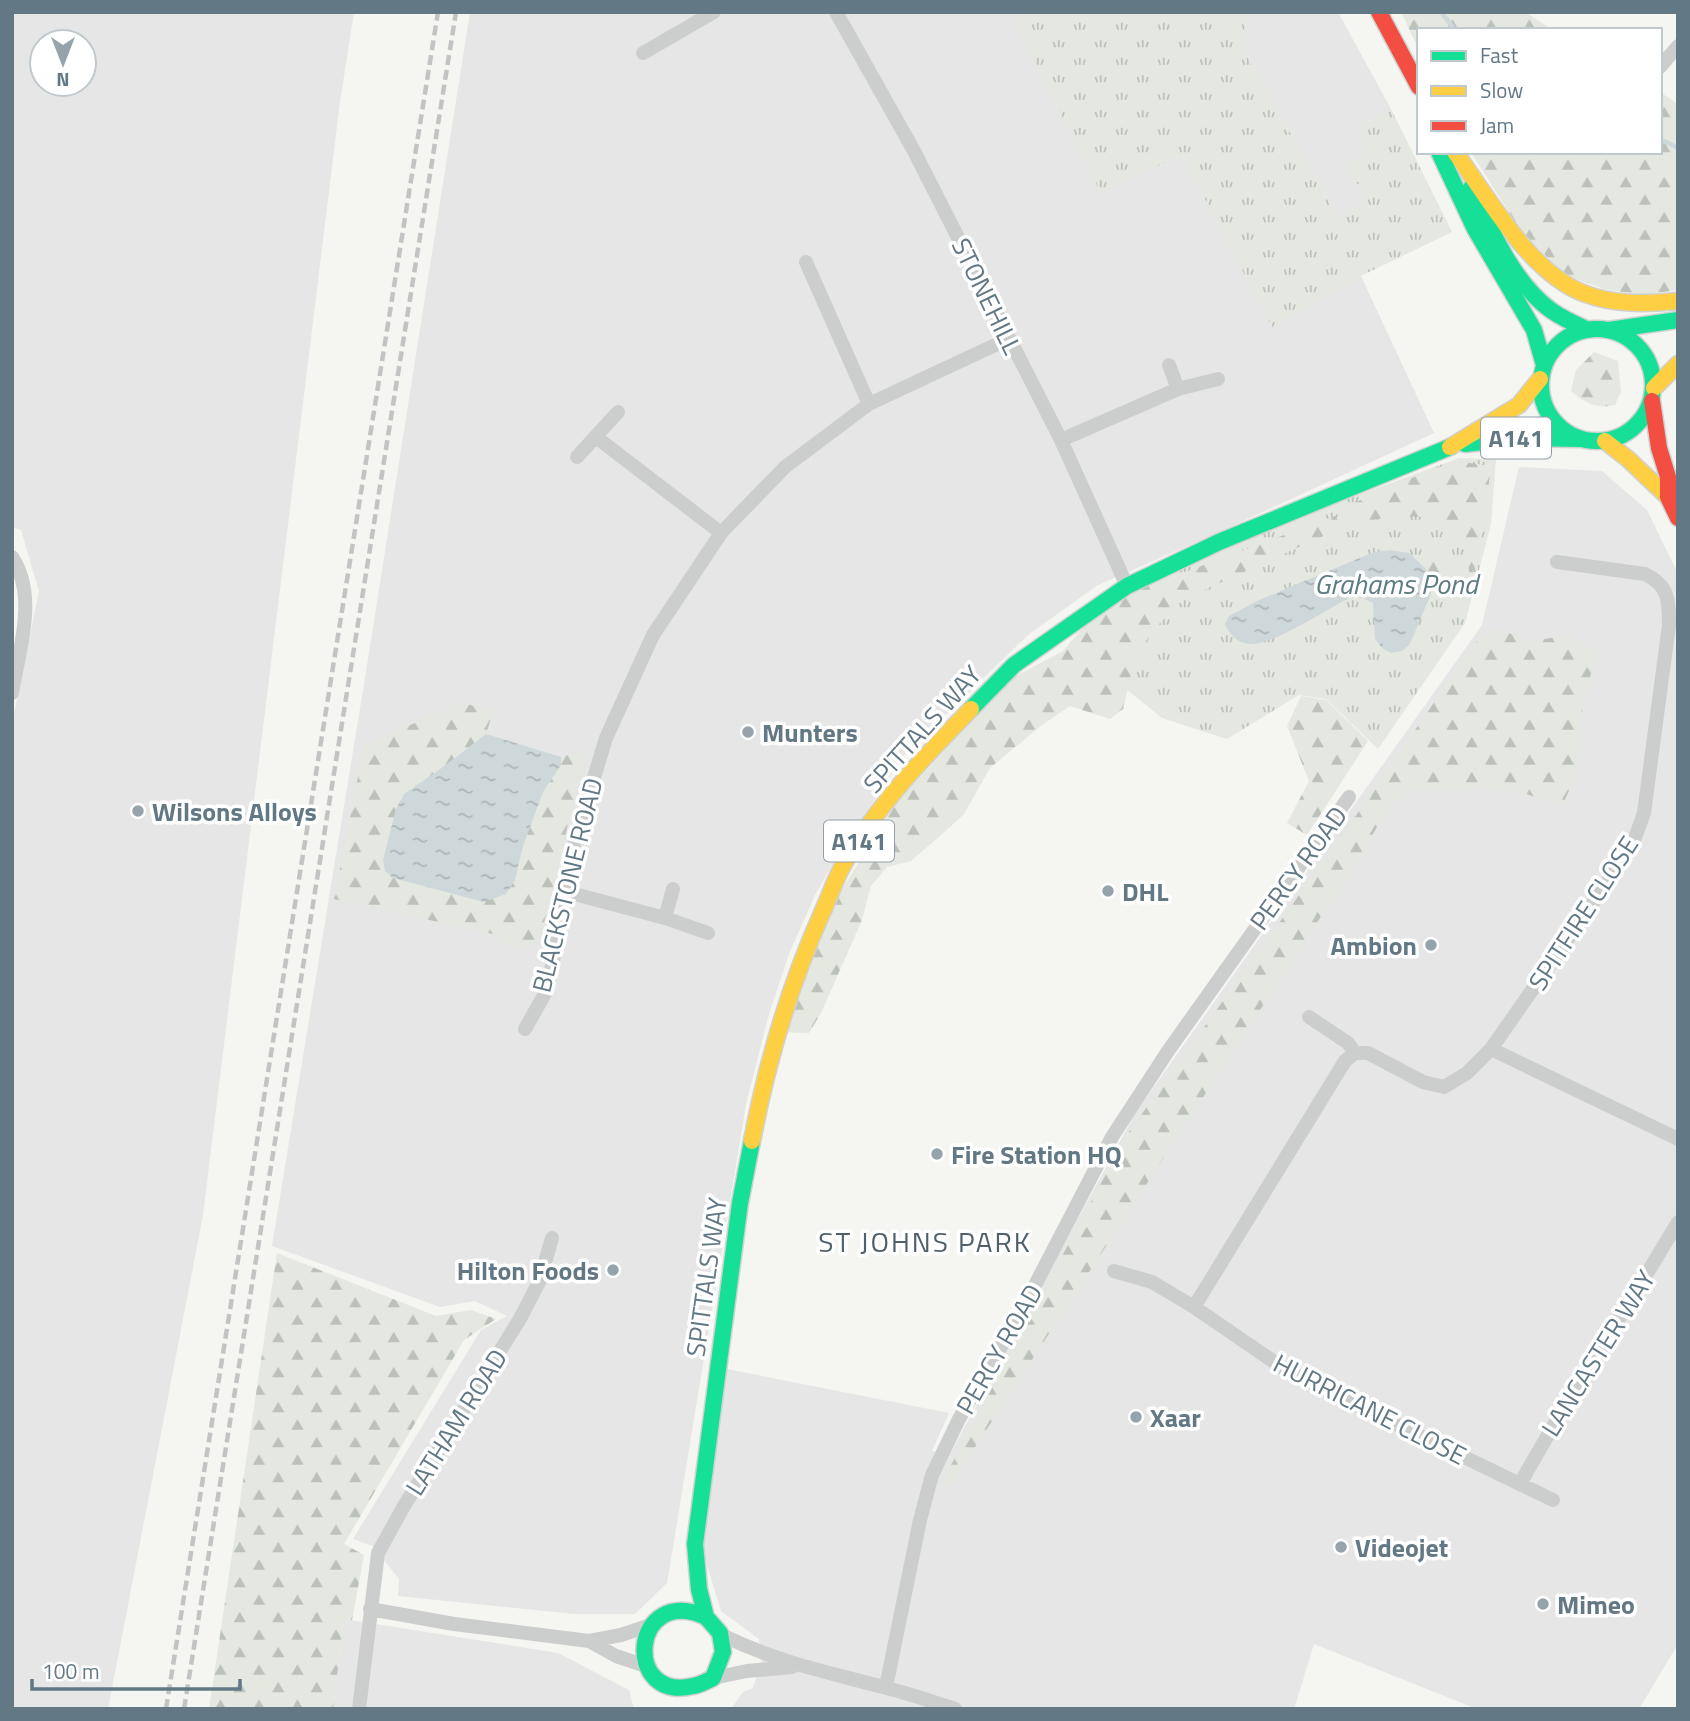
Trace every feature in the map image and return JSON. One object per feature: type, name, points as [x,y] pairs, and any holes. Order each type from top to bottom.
[{"type":"main road","points":[[1378,12],[1417,83]]},
{"type":"main road","points":[[1439,154],[1475,229],[1534,330],[1542,372],[1542,398],[1549,416],[1563,430],[1580,439],[1605,441],[1621,437],[1645,416],[1653,394],[1678,364]]},
{"type":"main road","points":[[1455,154],[1489,227],[1532,292],[1550,310],[1586,330]]},
{"type":"main road","points":[[1456,154],[1531,253],[1555,277],[1582,292],[1613,301],[1678,301]]},
{"type":"main road","points":[[1542,372],[1554,349],[1569,336],[1586,330],[1609,330],[1678,320]]},
{"type":"main road","points":[[1609,330],[1630,340],[1646,357],[1652,372],[1659,448],[1668,477],[1668,497]]},
{"type":"main road","name":"SPITTALS WAY","points":[[695,1544],[740,1203],[759,1104],[781,1018],[802,958],[845,860],[874,818],[920,761],[1014,665],[1127,586],[1219,542],[1453,446],[1519,405],[1542,372]]},
{"type":"main road","name":"SPITTALS WAY","points":[[1453,446],[1518,438],[1580,439]]},
{"type":"main road","points":[[1605,441],[1668,497],[1678,518]]},
{"type":"main road","name":"A141","points":[[681,1578],[695,1544]]},
{"type":"main road","name":"A141","points":[[695,1544],[697,1584],[706,1617],[720,1633]]},
{"type":"main road","points":[[656,1697],[643,1653],[645,1638],[651,1625],[670,1607],[706,1617]]},
{"type":"main road","points":[[698,1700],[723,1652],[720,1633]]},
{"type":"main road","points":[[648,1670],[667,1686],[677,1689],[691,1689],[710,1680]]},
{"type":"street","points":[[643,53],[714,12]]},
{"type":"street","name":"STONEHILL","points":[[836,12],[914,151],[1061,440],[1127,586]]},
{"type":"street","points":[[1662,65],[1678,46]]},
{"type":"street","points":[[806,262],[869,404]]},
{"type":"street","name":"BLACKSTONE ROAD","points":[[525,1029],[547,990],[574,844],[606,738],[653,635],[721,533],[785,467],[869,404],[1008,340]]},
{"type":"street","points":[[1170,365],[1178,389]]},
{"type":"street","points":[[1061,440],[1178,389],[1218,379]]},
{"type":"street","points":[[577,457],[618,412]]},
{"type":"street","points":[[596,437],[721,533]]},
{"type":"street","points":[[12,557],[17,565],[27,601],[12,693]]},
{"type":"street","name":"SPITFIRE CLOSE","points":[[1309,1017],[1348,1042],[1354,1054],[1368,1053],[1423,1082],[1444,1087],[1466,1073],[1491,1049],[1618,867],[1635,838],[1644,813],[1669,625],[1666,592],[1657,580],[1645,574],[1557,562]]},
{"type":"street","name":"PERCY ROAD","points":[[886,1687],[920,1520],[932,1475],[958,1419],[1020,1314],[1112,1138],[1168,1051],[1349,797]]},
{"type":"street","points":[[665,918],[673,889]]},
{"type":"street","points":[[567,892],[665,918],[708,933]]},
{"type":"street","points":[[1491,1049],[1678,1139]]},
{"type":"street","points":[[1194,1307],[1345,1061],[1354,1054]]},
{"type":"street","name":"LANCASTER WAY","points":[[1520,1483],[1559,1413],[1678,1222]]},
{"type":"street","name":"LATHAM ROAD","points":[[359,1709],[378,1553],[404,1506],[521,1317],[540,1280],[552,1238]]},
{"type":"street","name":"HURRICANE CLOSE","points":[[1114,1271],[1152,1282],[1302,1379],[1553,1500]]},
{"type":"street","points":[[370,1609],[589,1641],[621,1635],[651,1625]]},
{"type":"street","points":[[720,1633],[751,1650],[797,1666],[886,1687],[955,1709]]},
{"type":"street","points":[[589,1641],[648,1670]]},
{"type":"street","points":[[710,1680],[747,1671],[797,1666]]},
{"type":"shaded area","points":[[12,12],[354,12],[340,102],[203,1215],[108,1709],[12,1709],[12,724],[39,591],[21,530],[12,527]]},
{"type":"shaded area","points":[[470,12],[1029,12],[1014,21],[1182,155],[1272,327],[1361,276],[1434,433],[1098,585],[1028,635],[905,754],[839,853],[815,895],[789,954],[769,1014],[746,1104],[667,1583],[635,1614],[575,1614],[398,1596],[399,1579],[373,1546],[353,1539],[481,1330],[507,1316],[475,1301],[440,1307],[272,1246]]},
{"type":"shaded area","points":[[1249,12],[1338,12],[1391,109],[1356,127],[1367,151],[1347,164],[1366,199],[1338,218],[1240,44]]},
{"type":"shaded area","points":[[1519,467],[1602,471],[1647,510],[1678,574],[1678,1644],[1639,1709],[1477,1709],[1314,1644],[1294,1709],[731,1709],[743,1692],[753,1688],[761,1663],[759,1639],[721,1611],[700,1542],[727,1369],[949,1413],[932,1451],[951,1452],[1136,1112],[1482,625]]},
{"type":"shaded area","points":[[344,1619],[558,1653],[629,1690],[634,1709],[333,1709]]},
{"type":"green space","points":[[1029,12],[1249,12],[1240,44],[1338,218],[1366,199],[1346,164],[1367,151],[1356,127],[1391,109],[1452,232],[1361,276],[1272,327],[1182,155],[1100,191],[1014,21]]},
{"type":"green space","points":[[1401,12],[1525,12],[1550,28],[1417,28],[1417,46]]},
{"type":"green space","points":[[1662,93],[1678,104],[1678,290],[1642,295],[1604,289],[1565,275],[1520,230],[1472,154],[1662,154]]},
{"type":"green space","points":[[1594,352],[1618,361],[1621,392],[1615,405],[1592,404],[1571,391],[1576,370]]},
{"type":"green space","points":[[1459,458],[1496,459],[1491,524],[1465,623],[1378,749],[1326,699],[1299,695],[1227,739],[1162,718],[1069,643],[1134,593],[1220,546]]},
{"type":"green space","points":[[1456,461],[1491,466],[1484,525],[1471,582],[1465,548],[1423,517],[1397,516],[1352,523],[1344,508],[1383,489]]},
{"type":"green space","points":[[1335,516],[1341,528],[1184,599],[1157,626],[1136,655],[1123,709],[1110,719],[1070,706],[1042,725],[990,768],[964,814],[911,861],[887,867],[871,886],[862,920],[821,1013],[809,1033],[777,1032],[801,955],[896,803],[1012,678],[1063,651],[1089,621],[1137,590]]},
{"type":"green space","points":[[1438,551],[1445,553],[1450,573],[1445,586],[1437,589],[1431,588],[1422,564]]},
{"type":"green space","points":[[1496,629],[1533,641],[1568,635],[1599,653],[1593,665],[1583,706],[1572,784],[1562,806],[1523,793],[1493,788],[1411,789],[1388,807],[1363,852],[951,1484],[941,1484],[1126,1136],[1355,817],[1475,643]]},
{"type":"green space","points":[[1301,696],[1326,700],[1368,741],[1307,835],[1287,823],[1309,781],[1287,726]]},
{"type":"green space","points":[[461,702],[493,712],[486,734],[446,765],[515,880],[534,812],[561,762],[561,757],[586,750],[541,935],[528,945],[502,943],[502,936],[334,899],[364,746]]},
{"type":"green space","points":[[277,1253],[436,1316],[471,1310],[496,1319],[464,1340],[344,1544],[364,1555],[352,1620],[344,1619],[333,1709],[209,1709]]},
{"type":"water","name":"Grahams Pond","points":[[1391,550],[1409,553],[1425,568],[1431,594],[1410,644],[1402,651],[1391,653],[1382,648],[1375,639],[1373,603],[1362,598],[1349,598],[1288,632],[1254,644],[1236,639],[1225,624],[1229,616],[1259,600],[1374,552]]},
{"type":"water","points":[[486,734],[561,757],[561,765],[543,792],[523,846],[515,880],[506,894],[484,902],[393,878],[385,871],[383,860],[396,809],[404,794]]},
{"type":"waterway","points":[[1441,12],[1453,28]]},
{"type":"waterway","points":[[1662,140],[1678,148]]},
{"type":"railway","points":[[166,1709],[438,12]]},
{"type":"railway","points":[[184,1709],[456,12]]},
{"type":"traffic: fast","points":[[1440,154],[1475,229],[1534,330],[1544,365]]},
{"type":"traffic: fast","points":[[1471,188],[1504,255],[1526,286],[1552,311],[1586,329]]},
{"type":"traffic: fast","points":[[1609,330],[1678,320]]},
{"type":"traffic: fast","points":[[1597,329],[1619,333],[1637,345],[1649,363],[1653,385],[1649,407],[1637,425],[1619,437],[1597,441],[1575,437],[1557,425],[1545,407],[1541,385],[1545,363],[1557,345],[1575,333],[1597,329]]},
{"type":"traffic: fast","points":[[1465,444],[1518,438],[1580,439]]},
{"type":"traffic: fast","points":[[971,709],[1014,665],[1127,586],[1219,542],[1450,447]]},
{"type":"traffic: fast","points":[[706,1617],[681,1611],[662,1616],[650,1628],[645,1645],[646,1663],[655,1678],[670,1687],[701,1684],[713,1678],[723,1652],[720,1633],[706,1617],[699,1589],[695,1544],[740,1203],[752,1141]]},
{"type":"traffic: slow","points":[[1456,154],[1511,232],[1527,251],[1563,283],[1594,297],[1618,302],[1678,301]]},
{"type":"traffic: slow","points":[[1654,388],[1678,364]]},
{"type":"traffic: slow","points":[[1450,447],[1519,405],[1540,379]]},
{"type":"traffic: slow","points":[[1605,441],[1668,497]]},
{"type":"traffic: slow","points":[[752,1141],[772,1054],[789,997],[842,866],[888,799],[971,709]]},
{"type":"traffic: jam","points":[[1379,12],[1417,83]]},
{"type":"traffic: jam","points":[[1652,401],[1659,448],[1668,477],[1668,497],[1678,518]]},
{"type":"place","name":"Munters","points":[[748,732]]},
{"type":"place","name":"Wilsons Alloys","points":[[138,811]]},
{"type":"place","name":"DHL","points":[[1108,891]]},
{"type":"place","name":"Ambion","points":[[1431,945]]},
{"type":"place","name":"Fire Station HQ","points":[[937,1154]]},
{"type":"place","name":"Hilton Foods","points":[[613,1270]]},
{"type":"place","name":"Xaar","points":[[1136,1417]]},
{"type":"place","name":"Videojet","points":[[1341,1547]]},
{"type":"place","name":"Mimeo","points":[[1543,1604]]},
{"type":"district","name":"ST JOHNS PARK","points":[[925,1241]]}]
